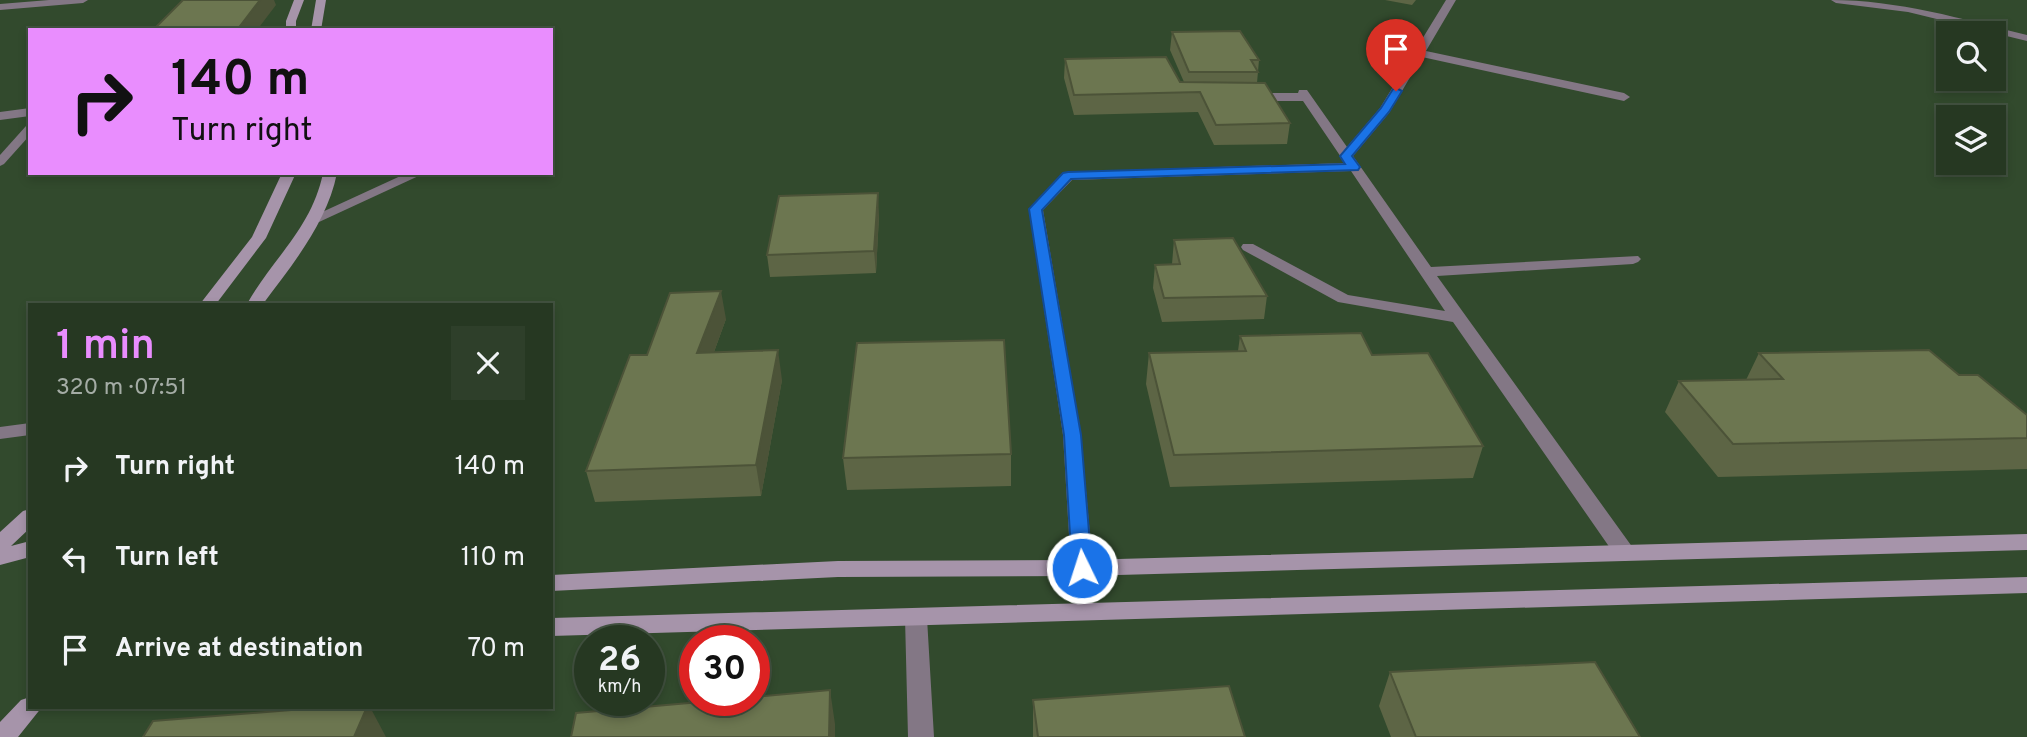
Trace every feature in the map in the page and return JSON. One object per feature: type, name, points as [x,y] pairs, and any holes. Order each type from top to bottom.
[{"type":"main road","points":[[291,28],[299,0]]},
{"type":"main road","points":[[316,28],[321,0]]},
{"type":"main road","points":[[209,303],[259,239],[288,175]]},
{"type":"main road","points":[[256,303],[314,219],[330,175]]},
{"type":"main road","points":[[0,544],[28,518]]},
{"type":"main road","points":[[553,583],[838,569],[1082,568],[2027,542]]},
{"type":"main road","points":[[0,556],[28,549]]},
{"type":"main road","points":[[553,627],[2027,585]]},
{"type":"main road","points":[[0,719],[28,707]]},
{"type":"main road","points":[[2,737],[28,708]]},
{"type":"street","points":[[0,7],[83,0]]},
{"type":"street","points":[[1350,162],[1385,110],[1451,0]]},
{"type":"street","points":[[1836,0],[1906,5],[2027,38]]},
{"type":"street","points":[[1419,53],[1624,97]]},
{"type":"street","points":[[1237,97],[1305,94],[1458,318],[1625,553]]},
{"type":"street","points":[[0,116],[28,112]]},
{"type":"street","points":[[1082,568],[1072,435],[1036,209],[1068,176],[1350,162]]},
{"type":"street","points":[[314,219],[414,175]]},
{"type":"street","points":[[1248,247],[1344,299],[1458,318]]},
{"type":"street","points":[[1426,272],[1633,259]]},
{"type":"street","points":[[0,433],[28,429]]},
{"type":"street","points":[[916,618],[921,737]]},
{"type":"lane","points":[[0,162],[28,130]]},
{"type":"building","points":[[183,0],[260,0],[239,28],[155,28]]},
{"type":"building","points":[[1240,31],[1259,60],[1251,60],[1258,72],[1189,72],[1172,32]]},
{"type":"building","points":[[1166,57],[1180,82],[1265,83],[1290,123],[1216,125],[1200,92],[1074,95],[1065,59]]},
{"type":"building","points":[[878,193],[874,251],[767,255],[779,196]]},
{"type":"building","points":[[1233,238],[1267,296],[1164,298],[1155,265],[1180,264],[1174,240]]},
{"type":"building","points":[[721,291],[697,353],[778,350],[756,465],[586,471],[630,355],[647,355],[670,293]]},
{"type":"building","points":[[1361,333],[1372,355],[1428,353],[1483,446],[1174,455],[1149,353],[1246,351],[1240,336]]},
{"type":"building","points":[[1004,340],[1011,454],[843,458],[857,343]]},
{"type":"building","points":[[1929,350],[1959,375],[1978,375],[2027,415],[2027,438],[1733,444],[1679,381],[1783,379],[1759,353]]},
{"type":"building","points":[[1595,662],[1640,737],[1416,737],[1390,672]]},
{"type":"building","points":[[1229,686],[1245,737],[1038,737],[1033,700]]},
{"type":"building","points":[[830,690],[829,737],[571,737],[575,716],[665,716],[665,705],[679,704],[679,716],[770,716],[770,696]]},
{"type":"building","points":[[304,709],[366,709],[354,737],[143,737],[153,721]]},
{"type":"route","points":[[1082,568],[1072,435],[1036,209],[1068,176],[1354,167],[1346,156],[1385,110],[1396,91]]}]
